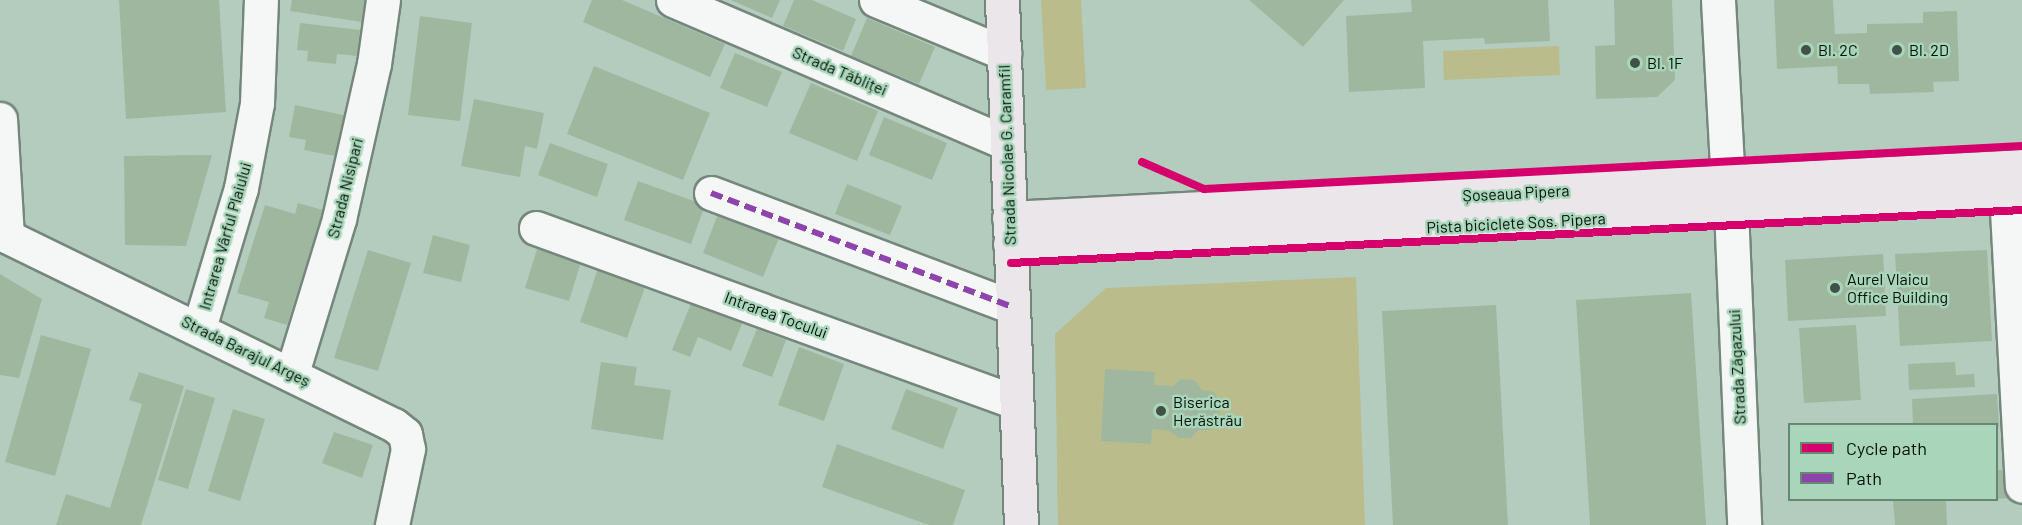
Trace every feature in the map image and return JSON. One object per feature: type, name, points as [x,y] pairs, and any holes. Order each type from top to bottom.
[{"type":"main road","name":"Strada Nicolae G. Caramfil","points":[[1002,0],[1021,525]]},
{"type":"main road","name":"Șoseaua Pipera","points":[[1010,231],[2017,183]]},
{"type":"street","name":"Intrarea Vârful Plaiului","points":[[199,328],[241,188],[255,114],[261,0]]},
{"type":"street","name":"Strada Nisipari","points":[[292,373],[339,219],[374,64],[383,0]]},
{"type":"street","name":"Strada Tăbliței","points":[[673,0],[1007,143]]},
{"type":"street","points":[[876,0],[1004,53]]},
{"type":"street","name":"Strada Zăgazului","points":[[1718,0],[1744,525]]},
{"type":"street","points":[[0,119],[4,235]]},
{"type":"street","points":[[2017,183],[2022,486]]},
{"type":"street","points":[[711,193],[1012,307]]},
{"type":"street","name":"Intrarea Tocului","points":[[536,228],[1015,402]]},
{"type":"street","name":"Strada Barajul Argeș","points":[[4,235],[292,373],[394,425],[405,434],[408,448],[392,525]]},
{"type":"green space","points":[[1041,0],[1081,0],[1086,88],[1046,90]]},
{"type":"green space","points":[[1559,46],[1560,75],[1444,80],[1443,51]]},
{"type":"green space","points":[[1356,277],[1365,525],[1058,525],[1055,334],[1106,288]]},
{"type":"building","points":[[119,0],[219,0],[226,112],[126,119]]},
{"type":"building","points":[[292,0],[365,0],[362,22],[290,11]]},
{"type":"building","points":[[592,0],[622,0],[725,44],[710,77],[583,22]]},
{"type":"building","points":[[731,0],[780,0],[772,18]]},
{"type":"building","points":[[794,0],[812,0],[856,19],[843,51],[783,26]]},
{"type":"building","points":[[1249,0],[1344,0],[1303,47]]},
{"type":"building","points":[[1411,0],[1548,0],[1550,41],[1485,44],[1484,38],[1423,41],[1425,88],[1349,92],[1346,16],[1412,12]]},
{"type":"building","name":"Bl. 1F","points":[[1614,0],[1672,0],[1675,80],[1657,97],[1596,99],[1595,46],[1615,45]]},
{"type":"building","name":"Bl. 2D","points":[[1774,0],[1833,0],[1835,34],[1867,33],[1867,24],[1923,23],[1923,12],[1957,11],[1959,81],[1933,82],[1934,92],[1870,94],[1869,84],[1838,84],[1837,66],[1777,69]]},
{"type":"building","points":[[420,16],[472,23],[460,121],[408,115]]},
{"type":"building","points":[[867,18],[935,47],[919,84],[851,56]]},
{"type":"building","points":[[300,23],[360,30],[357,56],[337,54],[336,64],[307,61],[308,51],[297,50]]},
{"type":"building","points":[[735,53],[782,72],[767,107],[720,88]]},
{"type":"building","points":[[594,66],[710,113],[683,180],[567,134]]},
{"type":"building","points":[[811,83],[878,111],[857,161],[789,133]]},
{"type":"building","points":[[474,99],[544,113],[537,149],[525,146],[520,177],[461,166]]},
{"type":"building","points":[[295,105],[348,116],[340,157],[304,150],[306,140],[289,137]]},
{"type":"building","points":[[884,117],[947,143],[932,180],[869,155]]},
{"type":"building","points":[[550,143],[608,164],[597,197],[538,175]]},
{"type":"building","points":[[212,155],[186,246],[125,245],[124,156]]},
{"type":"building","points":[[638,181],[705,205],[691,244],[624,220]]},
{"type":"building","points":[[847,184],[902,206],[890,235],[835,214]]},
{"type":"building","points":[[298,203],[323,210],[287,325],[264,318],[269,302],[237,293],[265,205],[295,214]]},
{"type":"building","points":[[718,214],[779,238],[763,277],[703,253]]},
{"type":"building","points":[[433,235],[470,245],[461,282],[423,273]]},
{"type":"building","points":[[537,249],[581,262],[569,301],[525,288]]},
{"type":"building","points":[[368,250],[411,263],[378,371],[334,358]]},
{"type":"building","points":[[1987,250],[1992,341],[1900,346],[1895,254]]},
{"type":"building","name":"Aurel Vlaicu Office Building","points":[[1883,254],[1886,316],[1788,321],[1785,260]]},
{"type":"building","points":[[598,268],[646,284],[627,338],[580,322]]},
{"type":"building","points":[[0,274],[42,299],[19,378],[0,375]]},
{"type":"building","points":[[1691,293],[1706,525],[1590,525],[1576,300]]},
{"type":"building","points":[[692,301],[743,321],[731,351],[698,337],[690,357],[672,350]]},
{"type":"building","points":[[1496,305],[1508,525],[1393,525],[1382,311]]},
{"type":"building","points":[[1856,325],[1861,400],[1804,403],[1799,328]]},
{"type":"building","points":[[757,329],[786,340],[772,377],[742,366]]},
{"type":"building","points":[[41,335],[91,349],[55,476],[5,462]]},
{"type":"building","points":[[799,347],[844,364],[824,421],[778,405]]},
{"type":"building","points":[[601,362],[637,367],[634,385],[671,390],[663,440],[591,429]]},
{"type":"building","points":[[1955,362],[1956,375],[1974,374],[1975,387],[1909,390],[1908,364]]},
{"type":"building","name":"Biserica Herăstrău","points":[[1105,369],[1155,372],[1154,385],[1174,386],[1180,379],[1194,380],[1202,390],[1214,392],[1220,402],[1219,419],[1211,430],[1198,430],[1191,438],[1179,438],[1169,431],[1152,429],[1151,444],[1101,441]]},
{"type":"building","points":[[139,372],[184,386],[141,525],[56,525],[66,494],[110,508],[142,404],[129,400]]},
{"type":"building","points":[[186,389],[215,398],[188,489],[158,480]]},
{"type":"building","points":[[906,389],[958,408],[943,449],[891,429]]},
{"type":"building","points":[[1997,394],[1999,427],[1998,423],[1913,423],[1912,399]]},
{"type":"building","points":[[233,409],[265,419],[240,501],[208,491]]},
{"type":"building","points":[[334,432],[373,445],[362,478],[322,463]]},
{"type":"building","points":[[837,444],[965,490],[953,525],[929,525],[822,487]]},
{"type":"building","points":[[1998,470],[2009,470],[2010,498],[1998,499]]},
{"type":"building","points":[[1893,501],[1946,501],[1947,525],[1895,525]]},
{"type":"marked path","points":[[711,193],[1012,307]]},
{"type":"cycle path","points":[[1142,162],[1204,189],[2022,146]]},
{"type":"cycle path","name":"Pista biciclete Sos. Pipera","points":[[1011,263],[2022,210]]},
{"type":"place","name":"Bl. 2C","points":[[1806,50]]},
{"type":"place","name":"Bl. 2D","points":[[1897,50]]},
{"type":"place","name":"Bl. 1F","points":[[1635,63]]},
{"type":"place","name":"Aurel Vlaicu Office Building","points":[[1835,288]]},
{"type":"place","name":"Biserica Herăstrău","points":[[1161,411]]}]
